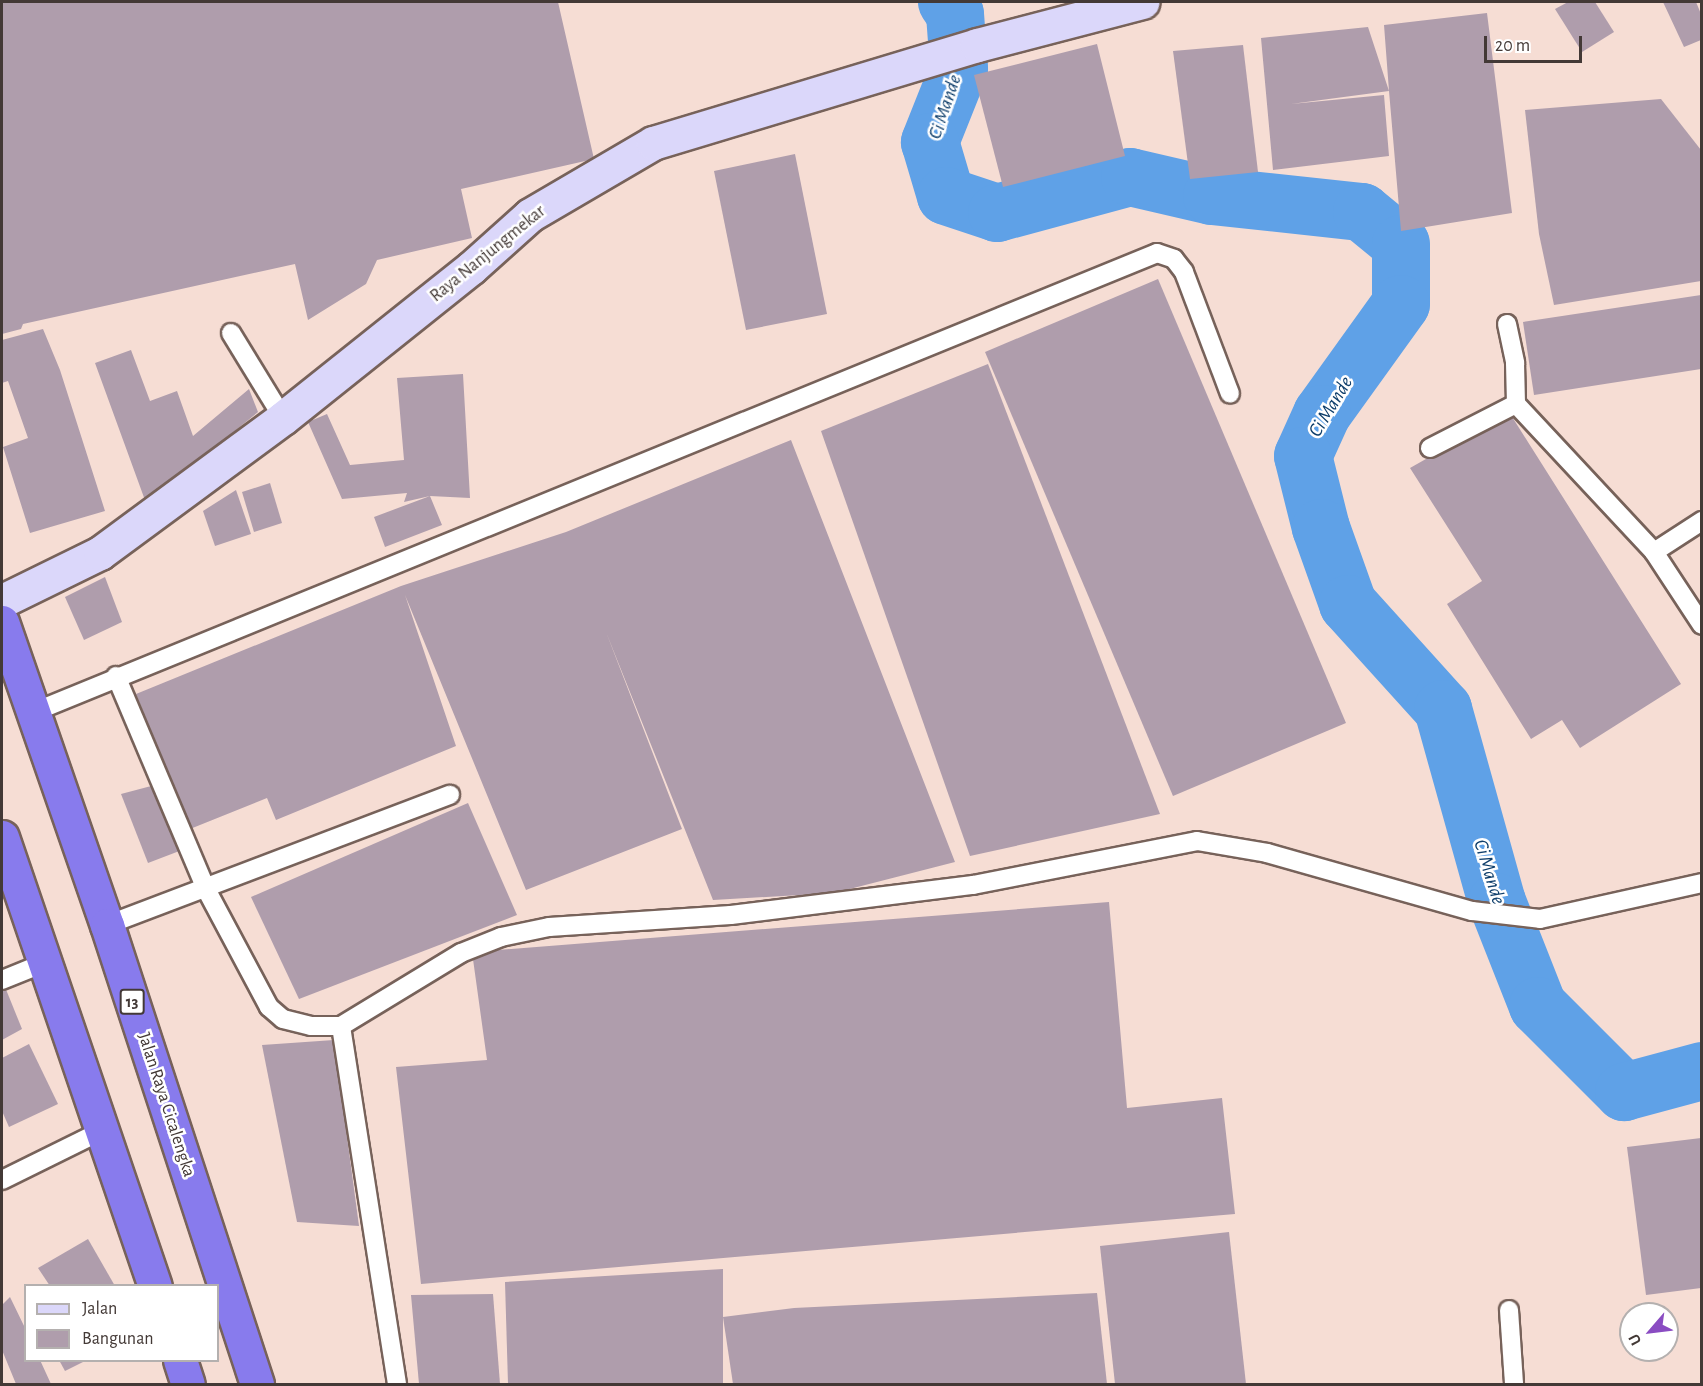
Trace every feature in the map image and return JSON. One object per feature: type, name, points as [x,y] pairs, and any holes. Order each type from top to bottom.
[{"type":"highway","name":"Jalan Raya Cicalengka","points":[[2,622],[107,925],[257,1384]]},
{"type":"highway","points":[[2,837],[154,1284]]},
{"type":"highway","points":[[181,1362],[188,1384]]},
{"type":"street","name":"Raya Nanjungmekar","points":[[2,601],[100,553],[283,418],[471,268],[530,215],[653,142],[910,67],[977,45],[1142,2]]},
{"type":"lane","points":[[34,711],[1157,253],[1174,259],[1184,272],[1230,394]]},
{"type":"lane","points":[[1507,324],[1515,363],[1516,404],[1654,552],[1701,625]]},
{"type":"lane","points":[[231,333],[283,418]]},
{"type":"lane","points":[[1430,448],[1516,404]]},
{"type":"lane","points":[[1654,552],[1701,521]]},
{"type":"lane","points":[[116,676],[206,889],[269,1007],[293,1021],[341,1026],[460,953],[501,937],[549,927],[731,915],[973,885],[1197,841],[1267,853],[1472,912],[1540,919],[1701,883]]},
{"type":"lane","points":[[107,925],[450,795]]},
{"type":"lane","points":[[2,980],[44,963]]},
{"type":"lane","points":[[341,1026],[397,1384]]},
{"type":"lane","points":[[2,1180],[103,1130]]},
{"type":"lane","points":[[1509,1310],[1514,1384]]},
{"type":"building","points":[[2,2],[558,2],[594,159],[461,189],[472,238],[377,260],[366,284],[308,320],[295,264],[23,324],[21,329],[2,334]]},
{"type":"building","points":[[1568,2],[1595,2],[1614,32],[1582,52],[1555,9]]},
{"type":"building","points":[[1663,2],[1696,2],[1701,14],[1701,40],[1684,47]]},
{"type":"building","points":[[1487,13],[1512,213],[1401,231],[1384,25]]},
{"type":"building","points":[[1368,27],[1389,91],[1291,104],[1384,95],[1389,156],[1273,170],[1261,38]]},
{"type":"building","points":[[1097,44],[1125,156],[1003,187],[974,75]]},
{"type":"building","points":[[1243,45],[1258,172],[1190,179],[1173,51]]},
{"type":"building","points":[[1661,99],[1701,150],[1701,281],[1554,305],[1539,234],[1525,110]]},
{"type":"building","points":[[795,154],[827,314],[746,330],[714,171]]},
{"type":"building","points":[[1158,279],[1346,723],[1173,796],[985,352]]},
{"type":"building","points":[[1701,295],[1701,369],[1534,395],[1523,322]]},
{"type":"building","points":[[43,329],[60,370],[105,511],[30,533],[3,447],[28,438],[8,381],[2,383],[2,340]]},
{"type":"building","points":[[131,350],[150,401],[177,391],[193,436],[249,389],[258,412],[146,503],[95,363]]},
{"type":"building","points":[[988,364],[1160,814],[970,856],[821,431]]},
{"type":"building","points":[[463,374],[470,498],[430,496],[404,502],[407,493],[342,499],[308,422],[327,414],[350,465],[404,460],[397,378]]},
{"type":"building","points":[[1509,412],[1681,684],[1580,748],[1562,720],[1531,739],[1447,604],[1482,581],[1410,468]]},
{"type":"building","points":[[791,440],[955,862],[834,893],[713,900],[606,632],[682,829],[526,890],[405,595],[456,746],[276,820],[267,798],[190,829],[136,694],[401,586],[566,532]]},
{"type":"building","points":[[270,483],[282,523],[254,532],[242,492]]},
{"type":"building","points":[[236,490],[251,534],[215,546],[203,511]]},
{"type":"building","points":[[430,496],[442,525],[385,547],[374,517]]},
{"type":"building","points":[[105,577],[122,622],[84,640],[65,597]]},
{"type":"building","points":[[155,785],[182,850],[148,863],[121,794]]},
{"type":"building","points":[[468,803],[517,915],[299,999],[251,897]]},
{"type":"building","points":[[1109,902],[1127,1108],[1222,1098],[1235,1214],[421,1284],[396,1067],[487,1060],[472,952]]},
{"type":"building","points":[[5,987],[22,1029],[2,1040],[2,988]]},
{"type":"building","points":[[334,1040],[359,1226],[297,1222],[262,1045]]},
{"type":"building","points":[[29,1044],[58,1104],[9,1127],[2,1111],[2,1058]]},
{"type":"building","points":[[1701,1138],[1701,1288],[1646,1295],[1627,1147]]},
{"type":"building","points":[[1229,1232],[1246,1384],[1115,1384],[1100,1246]]},
{"type":"building","points":[[88,1239],[114,1284],[49,1284],[38,1268]]},
{"type":"building","points":[[723,1269],[723,1384],[508,1384],[505,1282]]},
{"type":"building","points":[[1097,1293],[1107,1384],[733,1384],[723,1317],[794,1308]]},
{"type":"building","points":[[493,1294],[500,1384],[419,1384],[411,1295]]},
{"type":"building","points":[[10,1297],[24,1326],[24,1362],[41,1362],[51,1384],[16,1384],[2,1350],[2,1305]]},
{"type":"building","points":[[60,1362],[83,1362],[65,1371]]},
{"type":"waterway","name":"Ci Mande","points":[[947,2],[955,14],[959,69],[930,142],[946,196],[997,213],[1130,177],[1212,196],[1362,212],[1401,244],[1401,304],[1322,414],[1303,456],[1321,528],[1348,604],[1443,709],[1497,902],[1538,1006],[1624,1092],[1702,1071]]}]
